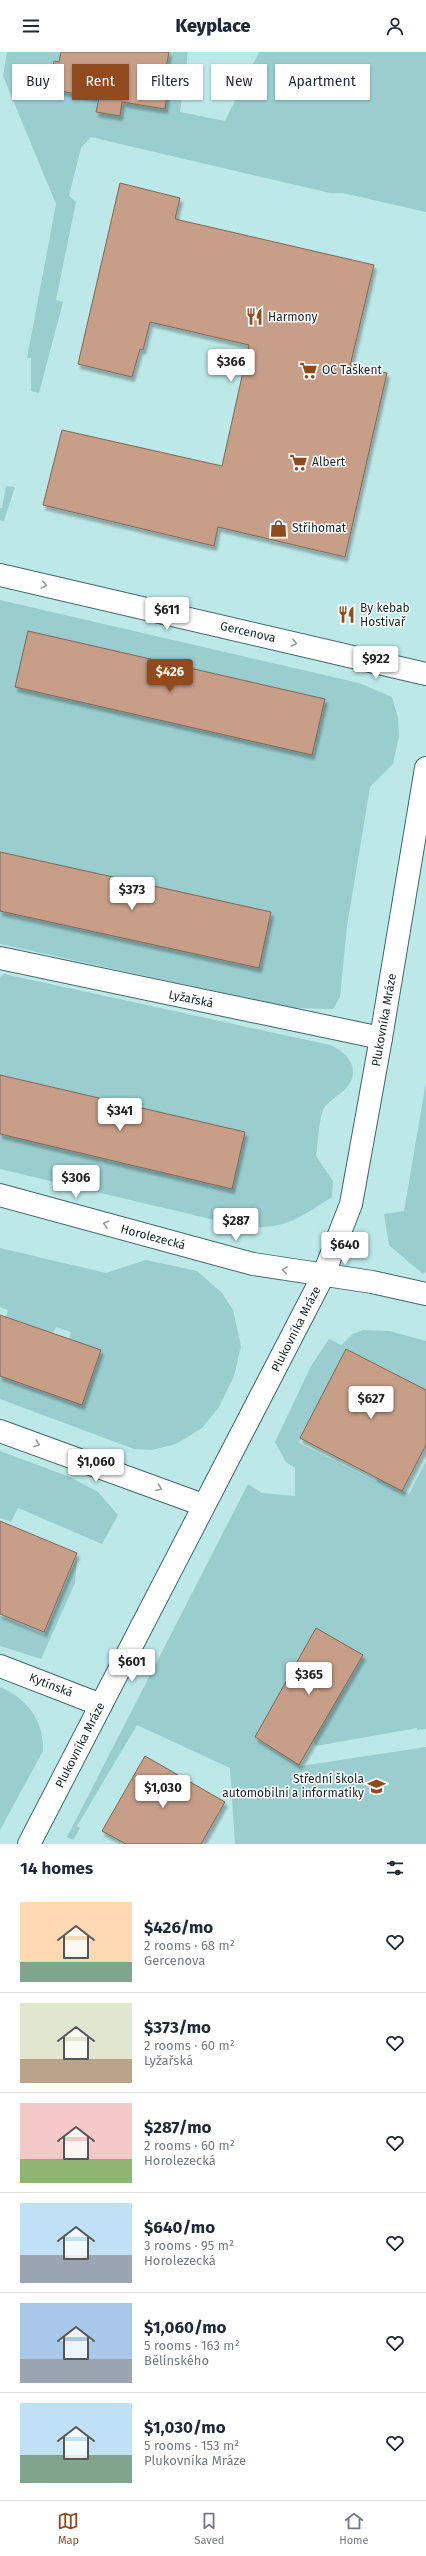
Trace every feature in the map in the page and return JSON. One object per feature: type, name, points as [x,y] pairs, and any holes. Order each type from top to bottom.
[{"type":"street","name":"Gercenova","points":[[0,575],[426,674]]},
{"type":"street","name":"Plukovníka Mráze","points":[[29,1844],[203,1505],[323,1276],[351,1204],[381,1038],[426,768]]},
{"type":"street","name":"Lyžařská","points":[[0,958],[381,1038]]},
{"type":"street","name":"Horolezecká","points":[[0,1195],[253,1264],[323,1276],[372,1282],[426,1294]]},
{"type":"street","points":[[0,1431],[203,1505]]},
{"type":"street","name":"Kytínská","points":[[0,1666],[101,1705]]},
{"type":"shaded area","points":[[7,52],[61,52],[59,62],[54,61],[54,64],[12,64],[12,98],[3,76]]},
{"type":"shaded area","points":[[166,52],[188,52],[186,64],[167,64],[169,53]]},
{"type":"shaded area","points":[[259,52],[426,52],[426,212],[343,193],[330,193],[91,137],[81,148],[69,196],[76,202],[56,300],[63,302],[39,393],[31,391],[31,358],[27,358],[56,204],[13,100],[64,100],[64,92],[72,93],[72,100],[99,100],[96,112],[120,116],[122,102],[165,109],[166,100],[182,100],[180,112],[225,121],[235,100],[267,100],[267,64],[253,64]]},
{"type":"shaded area","points":[[6,486],[15,487],[4,521],[0,520],[0,508],[2,508]]},
{"type":"shaded area","points":[[0,600],[359,683],[392,697],[398,718],[399,736],[393,764],[370,787],[347,926],[340,997],[333,1009],[293,1008],[0,944],[0,911],[259,968],[271,912],[0,852]],"holes":[[[15,687],[325,699],[312,755]]]},
{"type":"shaded area","points":[[4,974],[330,1045],[342,1052],[347,1057],[353,1068],[353,1074],[347,1087],[342,1093],[329,1102],[322,1112],[316,1156],[333,1181],[332,1197],[291,1221],[271,1226],[244,1227],[0,1169],[0,1134],[232,1189],[245,1133],[0,1075],[0,977]]},
{"type":"shaded area","points":[[426,1082],[426,1272],[423,1274],[389,1245],[384,1214],[404,1211]]},
{"type":"shaded area","points":[[0,1248],[106,1273],[146,1260],[197,1271],[222,1293],[233,1310],[241,1346],[234,1376],[219,1407],[202,1428],[176,1444],[152,1450],[134,1449],[0,1399],[0,1376],[82,1405],[101,1351],[69,1339],[71,1332],[56,1327],[53,1334],[6,1317],[8,1310],[0,1307]]},
{"type":"shaded area","points":[[363,1330],[389,1331],[426,1341],[426,1390],[347,1350],[299,1443],[376,1482],[378,1478],[409,1494],[426,1461],[426,1729],[417,1730],[417,1728],[316,1746],[313,1741],[362,1655],[316,1629],[255,1738],[301,1766],[426,1747],[426,1844],[235,1844],[230,1768],[137,1725],[77,1826],[80,1828],[73,1840],[67,1837],[248,1484],[262,1493],[295,1496],[295,1468],[286,1462],[275,1442],[311,1366],[329,1339],[341,1345],[353,1334]]},
{"type":"shaded area","points":[[0,1451],[70,1477],[98,1492],[118,1515],[102,1544],[18,1508],[11,1522],[0,1518]]},
{"type":"shaded area","points":[[77,1557],[75,1583],[41,1659],[0,1646],[0,1616],[44,1635]]},
{"type":"shaded area","points":[[0,1687],[19,1698],[32,1712],[41,1730],[43,1751],[0,1830]]},
{"type":"building","points":[[61,52],[169,52],[167,64],[137,64],[137,100],[166,100],[165,109],[122,102],[120,116],[96,112],[99,100],[129,100],[129,64],[72,64],[72,93],[64,92],[64,64],[54,64],[54,61],[59,62]]},
{"type":"building","name":"OC Taškent","points":[[120,183],[180,198],[175,219],[374,265],[350,366],[387,373],[345,557],[218,527],[214,546],[43,505],[62,430],[222,466],[249,345],[150,322],[143,350],[140,349],[132,377],[78,364]]},
{"type":"building","points":[[28,631],[325,699],[312,755],[15,687]]},
{"type":"building","points":[[0,852],[271,912],[259,968],[0,911]]},
{"type":"building","points":[[0,1075],[245,1132],[232,1189],[0,1134]]},
{"type":"building","points":[[0,1315],[101,1350],[82,1405],[0,1376]]},
{"type":"building","points":[[346,1349],[426,1390],[426,1445],[402,1491],[300,1438]]},
{"type":"building","points":[[0,1521],[77,1553],[44,1632],[0,1614]]},
{"type":"building","points":[[316,1628],[363,1655],[299,1765],[255,1737]]},
{"type":"building","points":[[145,1756],[225,1802],[201,1844],[126,1844],[102,1831]]},
{"type":"place","name":"Harmony","points":[[255,317]]},
{"type":"place","name":"OC Taškent","points":[[309,370]]},
{"type":"place","name":"Albert","points":[[299,462]]},
{"type":"place","name":"Střihomat","points":[[279,528]]},
{"type":"place","name":"By kebab Hostivař","points":[[347,615]]},
{"type":"place","name":"Střední škola automobilní a informatiky","points":[[377,1786]]}]
